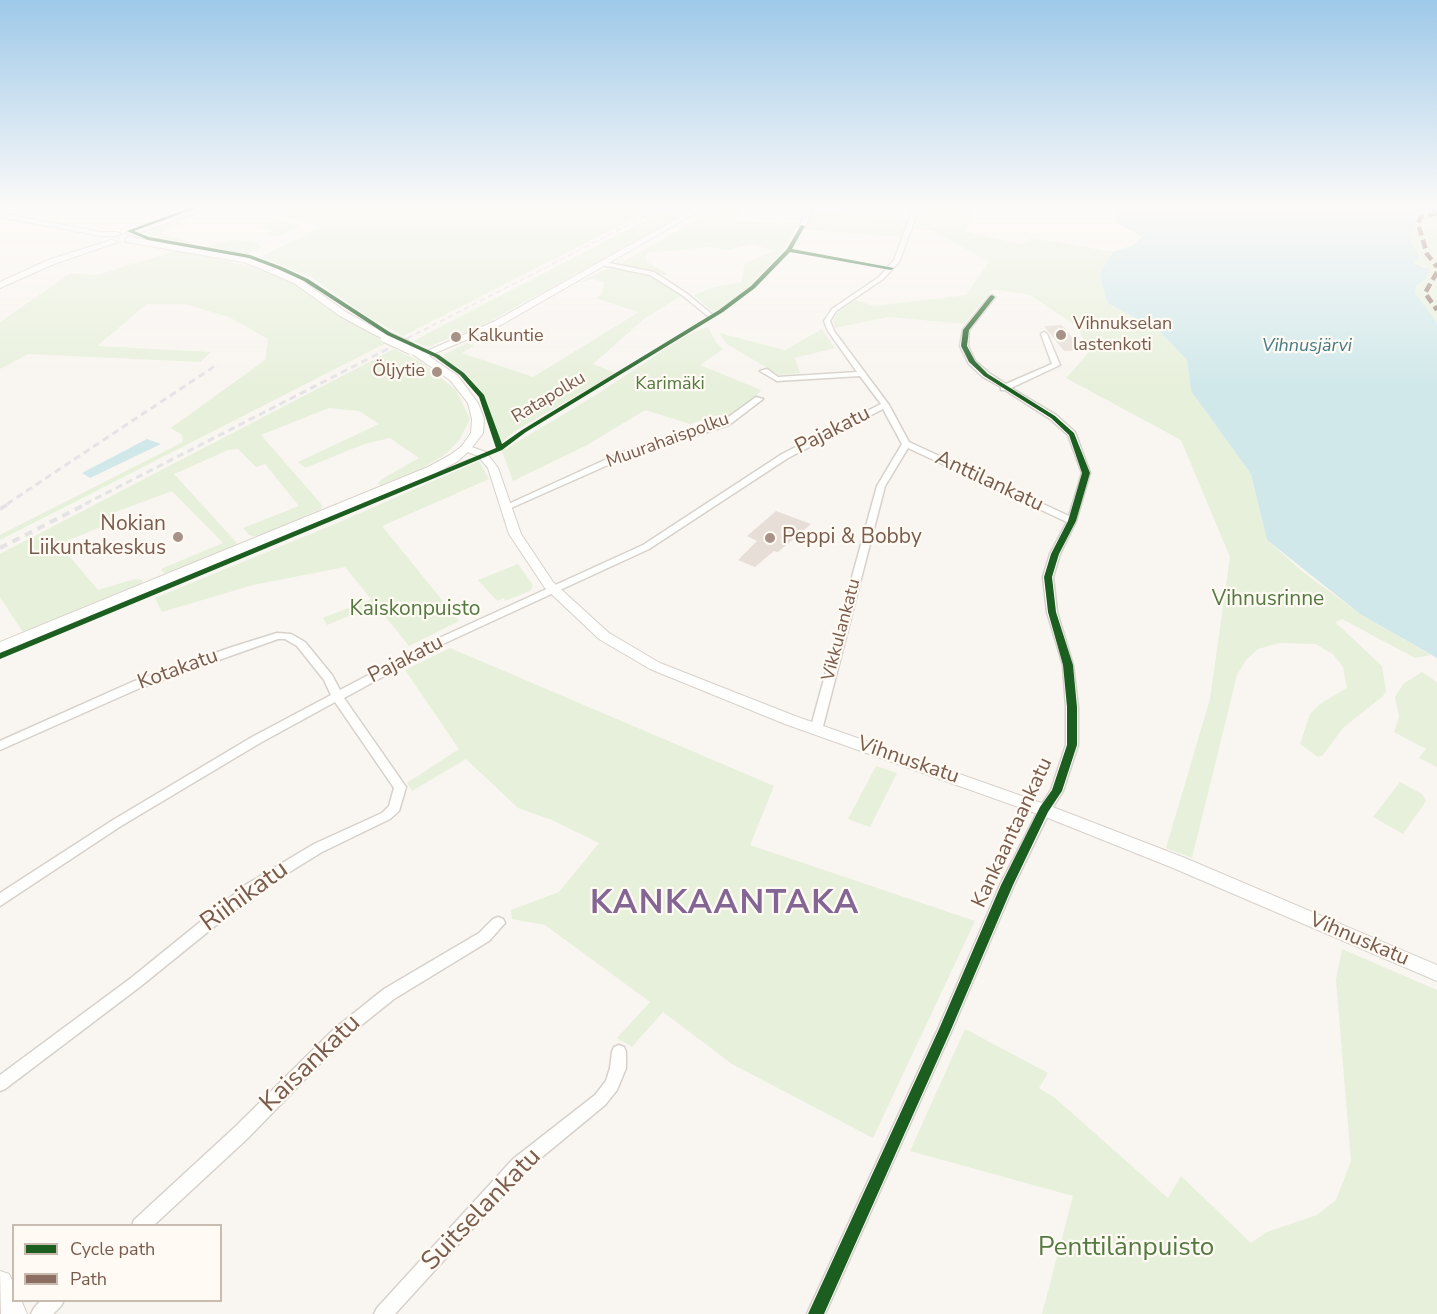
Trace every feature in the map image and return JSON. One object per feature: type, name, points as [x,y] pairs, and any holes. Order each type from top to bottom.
[{"type":"main road","points":[[0,285],[42,267]]},
{"type":"main road","points":[[0,648],[432,470],[466,448],[475,438],[478,427],[473,403],[454,378],[423,355],[343,314],[297,281],[265,267]]},
{"type":"main road","points":[[0,1283],[14,1314]]},
{"type":"street","points":[[423,355],[498,323],[598,267]]},
{"type":"street","points":[[622,267],[652,273],[684,294],[711,316]]},
{"type":"street","points":[[891,267],[828,318],[831,331],[885,405],[906,438],[906,444]]},
{"type":"street","name":"Kankaantaankatu","points":[[816,1314],[944,1032],[1007,885],[1044,810],[1057,791],[1072,745],[1072,707],[1068,665],[1052,612],[1048,577],[1055,554],[1072,521],[1086,474],[1072,434],[1053,417],[1004,388],[972,362],[963,346],[966,330],[992,297]]},
{"type":"street","points":[[1004,388],[1056,365],[1044,334]]},
{"type":"street","points":[[764,371],[777,379],[862,374]]},
{"type":"street","name":"Muurahaispolku","points":[[508,506],[623,455],[726,423],[759,399]]},
{"type":"street","name":"Pajakatu","points":[[0,900],[167,792],[338,695],[441,641],[646,547],[785,456],[885,405]]},
{"type":"street","name":"Anttilankatu","points":[[906,444],[1072,521]]},
{"type":"street","name":"Vikkulankatu","points":[[816,729],[881,486],[906,444]]},
{"type":"street","name":"Vihnuskatu","points":[[466,448],[482,454],[489,461],[508,506],[521,546],[555,590],[604,636],[655,666],[693,683],[1044,810],[1179,863],[1437,974]]},
{"type":"street","name":"Kotakatu","points":[[0,746],[136,685],[277,636],[296,639],[338,695]]},
{"type":"street","name":"Riihikatu","points":[[0,1084],[136,982],[219,912],[260,883],[318,848],[386,816],[394,808],[400,787],[338,695]]},
{"type":"street","name":"Kaisankatu","points":[[142,1224],[242,1132],[339,1034],[389,994],[484,937],[498,923]]},
{"type":"street","name":"Suitselankatu","points":[[383,1314],[519,1165],[600,1100],[612,1085],[618,1068],[619,1052]]},
{"type":"street","points":[[40,1314],[53,1302]]},
{"type":"green space","points":[[122,267],[261,269],[303,288],[350,322],[388,342],[0,540],[0,535],[183,442],[182,435],[171,428],[265,360],[268,339],[229,317],[184,304],[147,304],[97,346],[211,352],[200,362],[28,354],[0,369],[0,322],[71,273],[97,275]]},
{"type":"green space","points":[[286,267],[538,267],[403,336],[368,317],[311,277]]},
{"type":"green space","points":[[555,267],[588,267],[481,326],[428,347],[413,341]]},
{"type":"green space","points":[[636,267],[657,267],[668,274],[663,275]]},
{"type":"green space","points":[[744,267],[768,267],[750,286],[719,310],[712,311],[694,295],[711,288],[741,282]]},
{"type":"green space","name":"Vihnusrinne","points":[[985,267],[1104,267],[1100,273],[1107,303],[1158,330],[1187,360],[1191,391],[1251,474],[1267,540],[1303,572],[1360,614],[1431,655],[1415,658],[1342,619],[1335,622],[1382,666],[1386,691],[1383,696],[1343,728],[1323,755],[1318,757],[1300,744],[1310,714],[1320,704],[1347,688],[1343,667],[1333,654],[1315,644],[1279,643],[1258,649],[1246,660],[1237,675],[1192,858],[1166,848],[1210,699],[1230,557],[1181,440],[1066,378],[1090,351],[1076,326],[1030,295],[993,289],[964,324],[889,317],[835,328],[833,321],[836,314],[855,300],[875,306],[966,295]]},
{"type":"green space","points":[[1426,267],[1437,267],[1437,323],[1414,293],[1417,285],[1425,280]]},
{"type":"green space","points":[[606,269],[642,272],[683,295],[644,319],[593,364],[616,373],[515,431],[501,443],[484,395],[466,373],[443,358],[445,354],[468,343],[474,346],[462,353],[533,377],[639,312],[595,298],[602,294],[604,282],[592,279],[578,283]]},
{"type":"green space","name":"Karimäki","points":[[708,327],[716,342],[723,349],[700,365],[761,390],[753,400],[727,419],[718,415],[690,424],[645,410],[587,445],[513,481],[502,451],[596,395],[687,335]]},
{"type":"green space","points":[[822,329],[835,348],[795,358],[800,373],[779,375],[727,344],[719,333],[785,350]]},
{"type":"green space","points":[[394,349],[420,361],[456,390],[470,419],[460,439],[446,454],[421,469],[380,485],[378,483],[382,479],[419,458],[390,438],[364,444],[305,468],[298,462],[379,424],[359,411],[329,408],[261,435],[322,505],[321,509],[258,537],[249,535],[243,528],[299,506],[265,464],[256,467],[238,449],[228,450],[174,474],[237,543],[234,546],[164,573],[161,570],[163,568],[223,543],[172,491],[113,513],[118,520],[59,544],[98,590],[135,579],[143,580],[142,583],[29,631],[22,631],[0,597],[0,554]]},
{"type":"green space","name":"Kaiskonpuisto","points":[[479,461],[489,479],[382,526],[459,621],[409,646],[376,605],[327,625],[323,618],[371,599],[345,567],[253,585],[162,612],[155,598],[335,524]]},
{"type":"green space","points":[[518,564],[533,585],[530,591],[505,601],[504,598],[497,601],[478,580]]},
{"type":"green space","points":[[450,648],[774,786],[750,845],[975,921],[873,1138],[732,1064],[663,1012],[632,1047],[617,1038],[650,1002],[545,925],[512,919],[511,910],[559,892],[599,843],[552,820],[518,808],[466,759],[412,791],[407,783],[459,749],[405,670]]},
{"type":"green space","points":[[1422,672],[1437,682],[1437,767],[1419,758],[1426,749],[1394,732],[1399,717],[1395,697],[1403,684]]},
{"type":"green space","points":[[876,766],[897,773],[870,827],[848,819]]},
{"type":"green space","points":[[1400,782],[1422,794],[1426,801],[1403,834],[1373,817]]},
{"type":"green space","name":"Penttilänpuisto","points":[[1342,949],[1437,990],[1437,1314],[1042,1314],[1073,1196],[910,1151],[965,1029],[1048,1073],[1039,1088],[1055,1098],[1168,1198],[1181,1176],[1251,1243],[1267,1232],[1317,1215],[1336,1200],[1351,1161],[1336,980]]},
{"type":"water","name":"Vihnusjärvi","points":[[1104,267],[1429,269],[1425,280],[1417,285],[1415,293],[1437,323],[1437,658],[1360,614],[1267,540],[1251,474],[1191,391],[1187,360],[1158,330],[1107,303],[1100,273]]},
{"type":"water","points":[[147,439],[161,444],[90,478],[82,473]]},
{"type":"building","name":"Vihnukselan lastenkoti","points":[[1062,325],[1076,342],[1072,342],[1079,350],[1064,351],[1044,326]]},
{"type":"building","name":"Peppi & Bobby","points":[[776,511],[811,524],[778,552],[774,551],[755,567],[738,560],[757,541],[747,536]]},
{"type":"railway","points":[[408,338],[546,267]]},
{"type":"railway","points":[[85,504],[411,337]]},
{"type":"railway","points":[[7,504],[218,364]]},
{"type":"railway","points":[[0,509],[10,503]]},
{"type":"railway","points":[[0,548],[88,503]]},
{"type":"marked path","points":[[1437,272],[1425,293],[1437,310]]},
{"type":"cycle path","points":[[0,656],[500,449],[482,396],[462,374],[437,356],[389,334],[306,280],[278,267]]},
{"type":"cycle path","name":"Ratapolku","points":[[500,449],[524,431],[721,311],[753,287],[772,267]]},
{"type":"cycle path","points":[[816,1314],[944,1032],[1007,885],[1044,810],[1057,791],[1072,745],[1072,707],[1068,665],[1052,612],[1048,577],[1055,554],[1072,521],[1086,473],[1072,434],[1053,417],[986,375],[972,362],[964,346],[966,330],[992,297]]},
{"type":"place","name":"Vihnukselan lastenkoti","points":[[1061,335]]},
{"type":"place","name":"Kalkuntie","points":[[456,337]]},
{"type":"place","name":"Öljytie","points":[[437,372]]},
{"type":"place","name":"Nokian Liikuntakeskus","points":[[178,537]]},
{"type":"place","name":"Peppi & Bobby","points":[[770,538]]},
{"type":"district","name":"KANKAANTAKA","points":[[725,905]]}]
